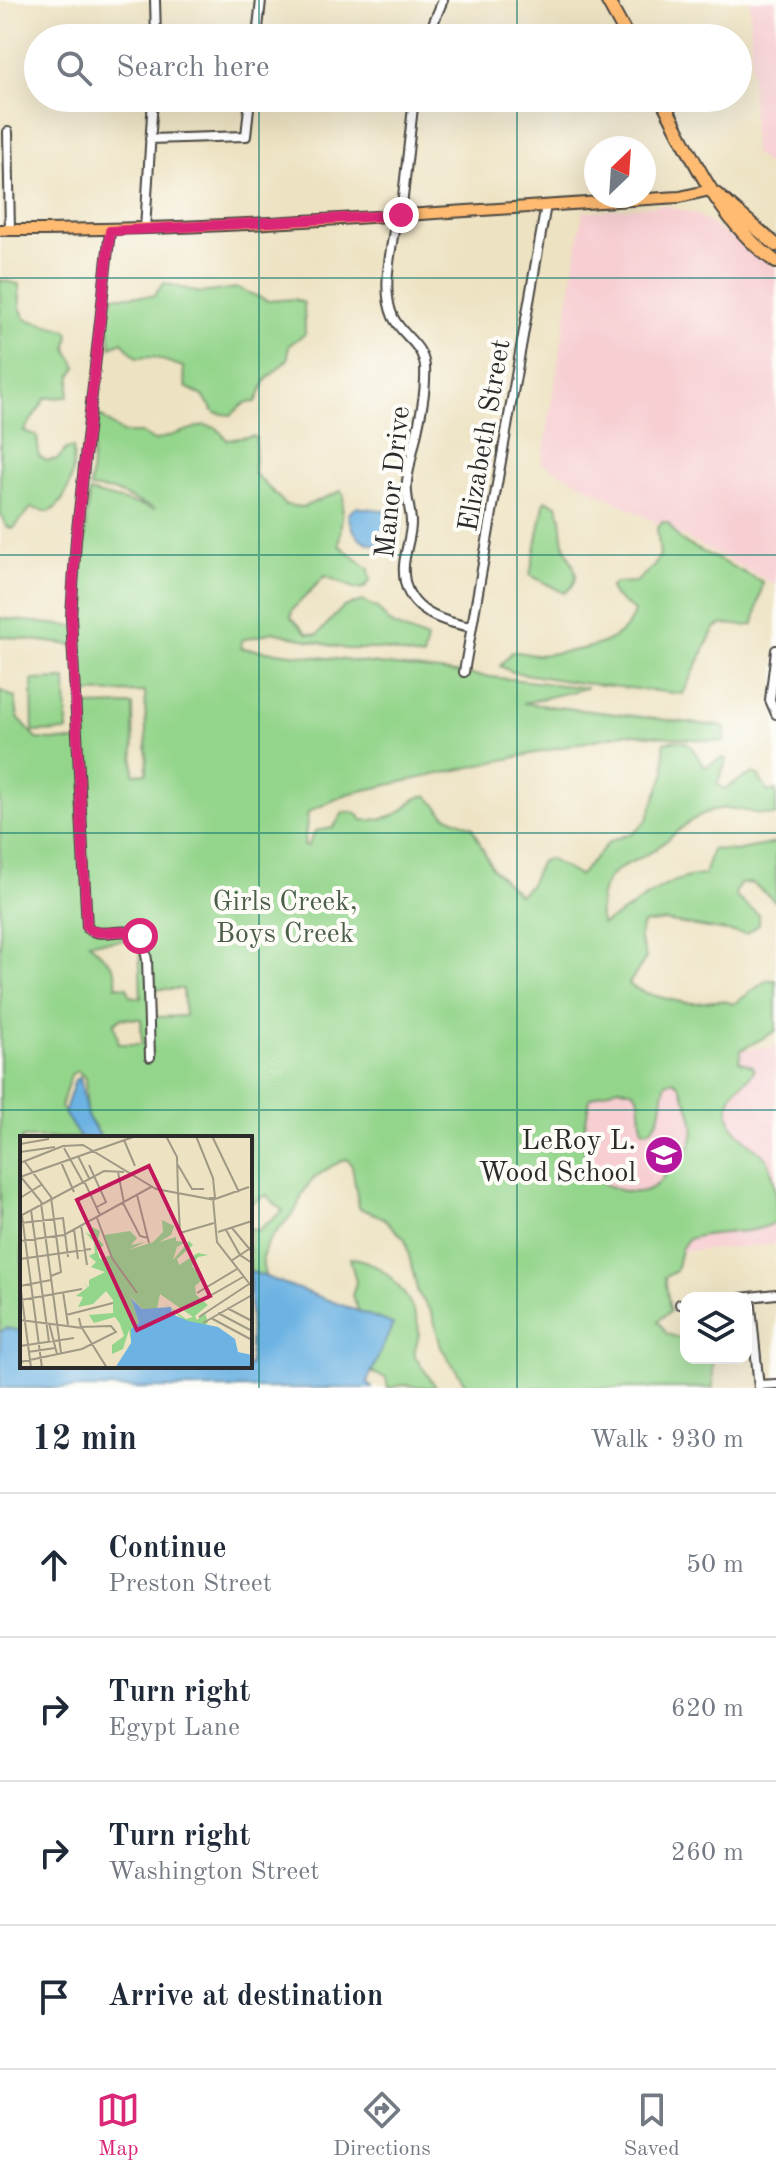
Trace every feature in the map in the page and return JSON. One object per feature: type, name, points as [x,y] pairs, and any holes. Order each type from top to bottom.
[{"type":"highway","points":[[607,0],[620,24]]},
{"type":"highway","points":[[668,112],[710,190],[736,229],[776,262]]},
{"type":"highway","points":[[710,190],[776,245]]},
{"type":"main road","points":[[5,230],[110,231],[398,215],[680,197],[710,190]]},
{"type":"street","points":[[155,0],[156,24]]},
{"type":"street","points":[[258,24],[261,0]]},
{"type":"street","points":[[433,24],[443,0]]},
{"type":"street","points":[[145,229],[152,112]]},
{"type":"street","points":[[150,139],[246,136],[249,112]]},
{"type":"street","name":"Manor Drive","points":[[412,112],[388,284],[389,305],[395,321],[418,347],[425,368],[407,482],[411,524],[404,576],[413,600],[425,613],[444,622],[472,627]]},
{"type":"street","points":[[5,230],[8,132]]},
{"type":"street","name":"Elizabeth Street","points":[[464,672],[546,205]]},
{"type":"street","points":[[110,231],[76,539],[71,617],[87,928],[95,932],[137,933],[146,946],[150,1057]]},
{"type":"street","points":[[775,712],[770,700],[776,650]]},
{"type":"street","points":[[752,1297],[776,1294]]},
{"type":"street","points":[[752,1342],[759,1387],[776,1384]]},
{"type":"shaded area","points":[[750,0],[776,0],[776,172],[753,153]]},
{"type":"shaded area","points":[[656,206],[696,214],[776,268],[776,585],[542,463],[583,212]]},
{"type":"shaded area","name":"LeRoy L. Wood School","points":[[776,1047],[776,1244],[552,1262],[553,1065]]},
{"type":"green space","points":[[0,280],[19,284],[20,307],[25,319],[66,330],[69,334],[67,349],[77,367],[71,376],[68,397],[46,398],[24,431],[37,436],[39,456],[47,461],[58,459],[66,449],[73,447],[72,475],[67,492],[50,512],[31,508],[13,529],[6,526],[0,513]]},
{"type":"green space","points":[[164,283],[201,293],[237,288],[268,301],[294,299],[304,303],[305,334],[289,345],[288,359],[266,380],[256,402],[245,403],[231,415],[215,413],[203,396],[186,387],[183,367],[153,357],[137,358],[122,342],[111,347],[108,317],[113,296],[154,296]]},
{"type":"green space","name":"Girls Creek, Boys Creek","points":[[96,412],[122,433],[141,433],[154,441],[204,425],[217,428],[227,440],[253,436],[256,438],[254,473],[286,505],[303,507],[341,491],[344,495],[339,545],[369,569],[370,581],[364,588],[356,589],[325,576],[292,610],[291,617],[307,633],[317,635],[343,607],[362,601],[377,608],[392,625],[427,639],[423,658],[382,649],[346,649],[273,632],[242,640],[241,648],[587,688],[523,703],[725,727],[724,742],[627,733],[347,794],[308,812],[304,846],[308,846],[315,831],[333,828],[343,813],[355,812],[363,820],[383,818],[399,813],[422,796],[428,796],[445,815],[472,827],[492,868],[519,895],[529,886],[541,861],[549,859],[579,876],[610,841],[635,832],[647,820],[665,772],[664,742],[687,743],[705,767],[722,758],[727,760],[717,784],[724,789],[753,773],[758,775],[768,792],[776,790],[776,815],[726,808],[702,814],[654,850],[620,868],[607,881],[600,901],[602,924],[675,881],[704,875],[712,849],[735,851],[776,843],[776,902],[752,883],[740,884],[735,893],[759,915],[759,924],[745,934],[664,921],[643,924],[639,937],[646,958],[629,984],[650,994],[681,1002],[719,1001],[734,1004],[767,980],[776,980],[776,1031],[741,1050],[739,1061],[752,1066],[754,1071],[732,1095],[729,1112],[736,1130],[763,1155],[771,1168],[776,1222],[754,1230],[688,1239],[681,1249],[676,1271],[665,1277],[670,1311],[658,1321],[667,1334],[680,1338],[680,1364],[713,1364],[713,1388],[468,1388],[441,1347],[432,1313],[418,1293],[405,1239],[382,1217],[359,1208],[352,1166],[347,1159],[322,1173],[306,1187],[295,1211],[266,1247],[263,1255],[265,1275],[252,1285],[252,1229],[257,1231],[283,1211],[266,1195],[252,1203],[252,1136],[101,1136],[87,1116],[85,1078],[77,1070],[70,1076],[61,1107],[81,1136],[20,1136],[20,1346],[0,1346],[0,690],[15,698],[18,718],[37,739],[82,742],[82,706],[133,705],[134,774],[147,773],[145,692],[81,693],[80,646],[0,636],[0,618],[77,627],[89,492],[155,509],[113,491],[90,488]],"holes":[[[139,940],[141,998],[130,996],[127,987],[116,986],[112,966],[89,942]],[[154,989],[183,989],[185,1016],[155,1017]],[[121,1018],[141,1019],[142,1044],[119,1044],[114,1023]],[[673,1080],[680,1086],[693,1120],[693,1136],[681,1159],[656,1185],[648,1190],[630,1192],[611,1187],[587,1173],[583,1137],[590,1098],[618,1087],[634,1091],[639,1099],[642,1130],[647,1131],[660,1116],[666,1083]]]},
{"type":"green space","points":[[545,500],[557,505],[564,543],[575,569],[575,581],[564,593],[530,575]]},
{"type":"green space","points":[[662,522],[668,523],[681,541],[763,582],[754,624],[724,624],[714,629],[683,694],[574,682],[512,672],[500,666],[512,652],[537,655],[579,650],[608,641],[619,633],[629,624],[634,611],[614,596],[610,588],[615,583],[636,582],[655,565],[660,554],[657,529]]},
{"type":"green space","points":[[66,679],[67,731],[33,732],[32,680]]},
{"type":"green space","points":[[350,1258],[374,1265],[405,1295],[419,1332],[415,1357],[437,1388],[403,1385],[388,1388],[386,1378],[373,1373],[363,1320],[352,1296],[356,1282]]},
{"type":"water","points":[[356,507],[398,512],[400,531],[394,543],[376,545],[358,536],[348,514]]},
{"type":"water","points":[[80,1077],[87,1116],[100,1136],[79,1136],[64,1113],[75,1080]]},
{"type":"water","points":[[252,1272],[393,1324],[367,1382],[372,1388],[0,1388],[0,1332],[6,1328],[20,1331],[20,1368],[252,1368]]},
{"type":"place","name":"LeRoy L. Wood School","points":[[664,1155]]},
{"type":"route","points":[[140,936],[128,930],[95,932],[87,928],[72,648],[76,539],[110,231],[401,215]]}]
